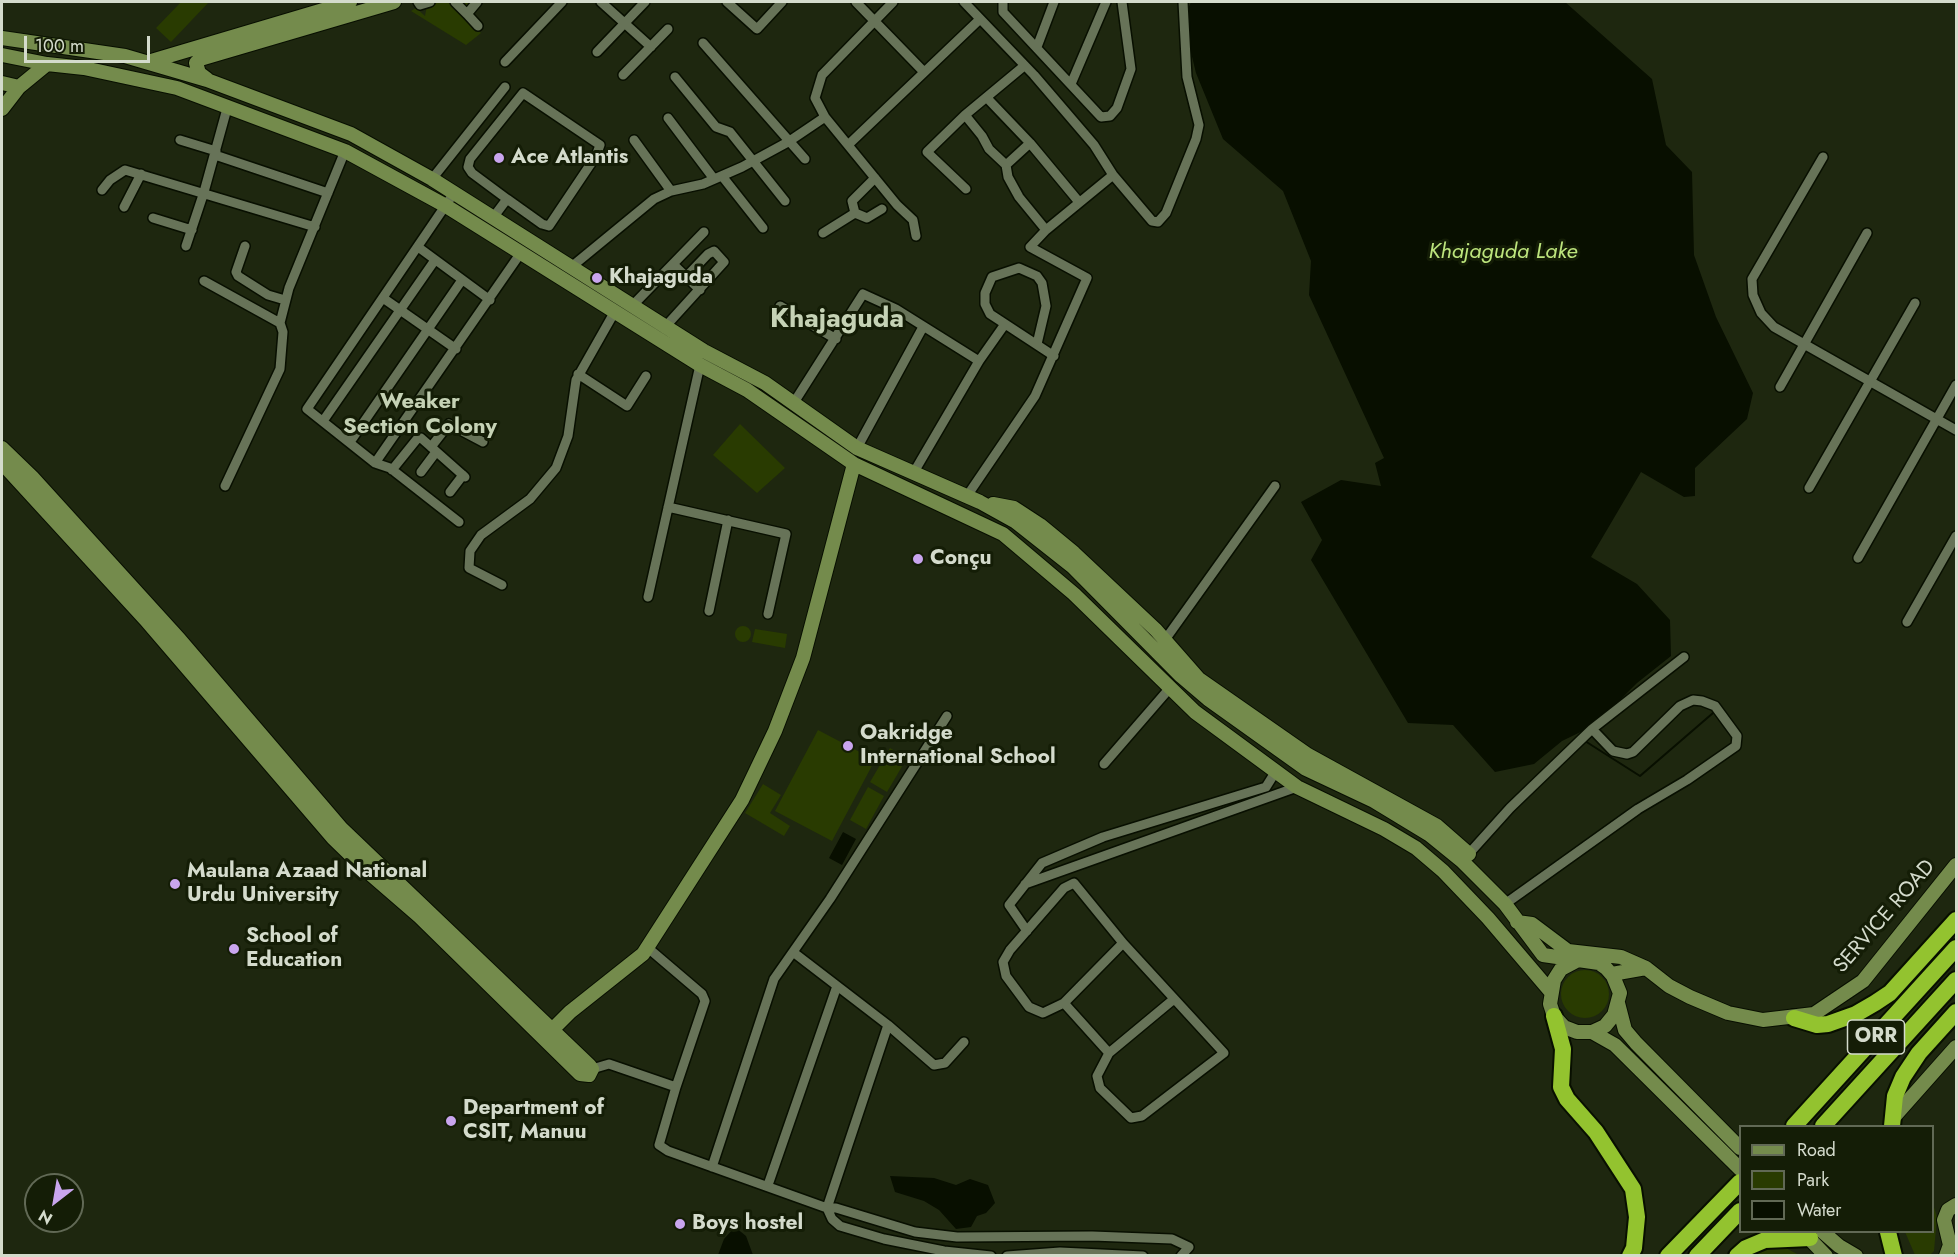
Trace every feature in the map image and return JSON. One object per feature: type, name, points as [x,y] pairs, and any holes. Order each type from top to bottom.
[{"type":"highway","name":"ORR","points":[[1794,1018],[1817,1025],[1828,1024],[1856,1014],[1875,1003],[1890,993],[1956,920]]},
{"type":"highway","name":"ORR","points":[[1795,1125],[1956,948]]},
{"type":"highway","name":"ORR","points":[[1824,1125],[1956,980]]},
{"type":"highway","name":"ORR","points":[[1892,1123],[1895,1096],[1903,1077],[1919,1053],[1956,1012]]},
{"type":"highway","points":[[1554,1016],[1563,1049],[1560,1076],[1566,1099],[1596,1132],[1633,1189],[1637,1217],[1634,1248],[1630,1256]]},
{"type":"highway","points":[[1668,1256],[1739,1183]]},
{"type":"highway","points":[[1697,1256],[1739,1212]]},
{"type":"highway","points":[[1888,1233],[1894,1256]]},
{"type":"highway","points":[[1737,1256],[1746,1248],[1765,1240],[1812,1234]]},
{"type":"main road","points":[[148,62],[350,2]]},
{"type":"main road","points":[[207,80],[199,73],[196,63],[200,58],[394,2]]},
{"type":"main road","points":[[2,38],[148,62],[207,80],[351,134],[432,179],[665,327],[765,382],[857,448],[973,499],[1016,522],[1054,551],[1161,646],[1184,680],[1233,710],[1306,770],[1401,816],[1466,858],[1505,904],[1543,955],[1578,960],[1599,963],[1612,974],[1620,993],[1618,1001],[1610,1021],[1592,1032],[1577,1032],[1564,1026],[1554,1016],[1550,1004],[1551,992],[1561,969],[1578,960]]},
{"type":"main road","points":[[2,55],[47,64],[84,68],[145,81],[228,105],[345,151],[446,206],[614,313],[700,365],[747,390],[854,464],[1003,534],[1125,642],[1169,689],[1195,712],[1297,787],[1384,829],[1416,848],[1443,871],[1488,918],[1551,992]]},
{"type":"main road","points":[[2,109],[19,87],[47,64]]},
{"type":"main road","points":[[2,83],[19,87]]},
{"type":"main road","points":[[2,448],[32,477],[180,640],[341,828],[588,1073]]},
{"type":"main road","points":[[2,463],[145,619],[333,838],[548,1034]]},
{"type":"main road","points":[[548,1034],[570,1012],[648,948],[742,800],[775,731],[803,658],[854,464]]},
{"type":"main road","name":"SERVICE ROAD","points":[[1517,922],[1532,924],[1568,951],[1621,957],[1646,968],[1669,986],[1728,1013],[1763,1020],[1794,1018],[1814,1014],[1863,981],[1956,865]]},
{"type":"main road","points":[[1612,974],[1646,968]]},
{"type":"main road","points":[[1618,1001],[1625,1030],[1739,1147]]},
{"type":"main road","points":[[1592,1032],[1625,1053],[1739,1168]]},
{"type":"main road","points":[[1892,1123],[1956,1047]]},
{"type":"main road","points":[[1946,1256],[1950,1245],[1944,1220],[1952,1208]]},
{"type":"main road","points":[[1812,1234],[1826,1256]]},
{"type":"main road","points":[[1812,1234],[1856,1256]]},
{"type":"street","points":[[418,2],[420,5],[430,2]]},
{"type":"street","points":[[455,2],[478,26]]},
{"type":"street","points":[[467,14],[477,2]]},
{"type":"street","points":[[506,62],[562,2]]},
{"type":"street","points":[[601,2],[651,47]]},
{"type":"street","points":[[597,52],[645,2]]},
{"type":"street","points":[[726,2],[757,29],[782,2]]},
{"type":"street","points":[[856,2],[924,72]]},
{"type":"street","points":[[893,2],[822,75],[815,98],[825,117],[913,220],[916,236]]},
{"type":"street","points":[[964,2],[1094,145],[1113,175],[1152,221],[1162,219],[1196,139],[1199,125],[1187,77],[1183,2]]},
{"type":"street","points":[[1003,2],[1003,12],[1101,117],[1110,116],[1117,108],[1131,69],[1122,2]]},
{"type":"street","points":[[1037,47],[1054,2]]},
{"type":"street","points":[[1071,84],[1106,2]]},
{"type":"street","points":[[848,145],[979,20]]},
{"type":"street","points":[[623,75],[668,29]]},
{"type":"street","points":[[703,43],[805,159]]},
{"type":"street","points":[[966,189],[927,152],[965,115],[1024,66]]},
{"type":"street","points":[[675,77],[716,127],[730,132],[785,201]]},
{"type":"street","points":[[432,179],[505,87]]},
{"type":"street","points":[[523,93],[600,145],[596,156],[549,226],[542,224],[507,199],[468,167],[470,159],[523,93]]},
{"type":"street","points":[[987,98],[1030,143],[1079,202]]},
{"type":"street","points":[[186,246],[204,192],[228,105]]},
{"type":"street","points":[[965,115],[982,136],[985,145],[1006,165],[1008,177],[1019,197],[1046,230]]},
{"type":"street","points":[[668,117],[763,228]]},
{"type":"street","points":[[570,268],[614,233],[642,206],[671,191],[718,178],[788,142],[825,117]]},
{"type":"street","points":[[180,140],[328,193]]},
{"type":"street","points":[[634,140],[671,191]]},
{"type":"street","points":[[1006,165],[1030,143]]},
{"type":"street","points":[[225,486],[280,369],[283,333],[280,323],[285,300],[345,151]]},
{"type":"street","points":[[1823,157],[1752,279],[1753,295],[1761,313],[1774,327],[1956,430]]},
{"type":"street","points":[[102,190],[122,171],[141,174],[315,227]]},
{"type":"street","points":[[124,207],[141,174]]},
{"type":"street","points":[[973,499],[1026,412],[1087,278],[1030,247],[1046,230],[1113,175]]},
{"type":"street","points":[[855,213],[852,201],[875,178]]},
{"type":"street","points":[[454,193],[307,409],[375,463],[393,470],[459,522]]},
{"type":"street","points":[[492,219],[507,199]]},
{"type":"street","points":[[855,213],[867,218],[882,209]]},
{"type":"street","points":[[823,233],[855,213]]},
{"type":"street","points":[[153,218],[192,230]]},
{"type":"street","points":[[632,306],[704,232]]},
{"type":"street","points":[[1780,387],[1867,233]]},
{"type":"street","points":[[245,246],[236,272],[238,276],[268,295],[285,300]]},
{"type":"street","points":[[418,248],[490,300]]},
{"type":"street","points":[[665,327],[724,262],[714,251],[686,277]]},
{"type":"street","points":[[375,463],[520,254]]},
{"type":"street","points":[[323,421],[435,260]]},
{"type":"street","points":[[670,267],[675,266],[700,290]]},
{"type":"street","points":[[1037,345],[1046,306],[1045,295],[1037,276],[1019,268],[992,277],[987,286],[985,304],[990,314],[1053,356]]},
{"type":"street","points":[[350,442],[462,280]]},
{"type":"street","points":[[204,281],[280,323]]},
{"type":"street","points":[[793,404],[863,294],[896,309],[979,361]]},
{"type":"street","points":[[383,298],[456,349]]},
{"type":"street","points":[[1809,488],[1915,303]]},
{"type":"street","points":[[780,306],[836,339]]},
{"type":"street","points":[[502,585],[469,568],[470,551],[481,535],[530,499],[556,468],[568,436],[572,390],[578,374],[614,313]]},
{"type":"street","points":[[914,472],[979,361],[1005,324]]},
{"type":"street","points":[[857,448],[923,327]]},
{"type":"street","points":[[648,597],[700,365]]},
{"type":"street","points":[[578,374],[627,406],[646,376]]},
{"type":"street","points":[[1858,558],[1956,385]]},
{"type":"street","points":[[421,472],[448,424],[483,442]]},
{"type":"street","points":[[393,470],[418,438],[464,476],[450,492]]},
{"type":"street","points":[[1161,646],[1275,486]]},
{"type":"street","points":[[668,507],[786,534],[768,614]]},
{"type":"street","points":[[709,610],[728,520]]},
{"type":"street","points":[[1907,622],[1956,536]]},
{"type":"street","points":[[1466,858],[1510,808],[1592,729],[1684,657]]},
{"type":"street","points":[[1104,764],[1169,689]]},
{"type":"street","points":[[1505,904],[1638,809],[1733,749],[1737,741],[1737,736],[1715,706],[1693,700],[1680,706],[1634,752],[1627,754],[1613,751],[1592,729]]},
{"type":"street","points":[[712,1167],[770,990],[780,970],[947,716]]},
{"type":"street","points":[[1028,929],[1009,905],[1042,863],[1103,837],[1266,787],[1276,771]]},
{"type":"street","points":[[1024,884],[1297,787]]},
{"type":"street","points":[[1123,943],[1064,1003],[1043,1013],[1029,1007],[1006,976],[1005,956],[1064,888],[1074,883],[1123,943],[1224,1053],[1142,1116],[1131,1118],[1097,1083],[1099,1070],[1110,1053],[1174,999]]},
{"type":"street","points":[[648,948],[702,994],[705,1001],[659,1145],[668,1152],[768,1185],[827,1208],[915,1232],[957,1237],[1092,1236],[1172,1239],[1189,1246],[1181,1256]]},
{"type":"street","points":[[793,952],[888,1025],[934,1065],[945,1063],[964,1042]]},
{"type":"street","points":[[768,1185],[837,986]]},
{"type":"street","points":[[1064,1003],[1110,1053]]},
{"type":"street","points":[[888,1025],[827,1208],[832,1219],[840,1226],[852,1230],[944,1251],[991,1256]]},
{"type":"street","points":[[588,1073],[609,1064],[676,1088]]},
{"type":"street","points":[[1007,1256],[1060,1252],[1143,1256]]},
{"type":"green space","points":[[181,2],[209,2],[171,42],[156,28]]},
{"type":"green space","points":[[441,2],[475,2],[467,18],[481,33],[466,45],[411,11],[416,8],[425,16],[427,5]]},
{"type":"green space","points":[[740,424],[785,468],[757,493],[713,455]]},
{"type":"green space","points":[[743,626],[751,634],[743,642],[735,634]]},
{"type":"green space","points":[[755,629],[787,634],[785,648],[752,642]]},
{"type":"green space","points":[[818,730],[875,760],[832,841],[775,811]]},
{"type":"green space","points":[[890,748],[907,758],[887,792],[870,782]]},
{"type":"green space","points":[[763,784],[781,795],[770,813],[790,826],[784,836],[745,813]]},
{"type":"green space","points":[[868,787],[884,796],[866,829],[850,820]]},
{"type":"green space","points":[[1580,970],[1590,970],[1605,980],[1609,994],[1608,1003],[1599,1014],[1590,1018],[1580,1018],[1565,1008],[1561,999],[1561,989],[1571,974]]},
{"type":"green space","points":[[1934,1207],[1937,1217],[1934,1251],[1930,1255],[1915,1255],[1905,1233],[1934,1233]]},
{"type":"green space","points":[[1778,1244],[1799,1255],[1742,1256]]},
{"type":"water","name":"Khajaguda Lake","points":[[1191,2],[1565,2],[1652,79],[1666,145],[1692,172],[1694,255],[1716,317],[1753,393],[1747,419],[1695,468],[1695,496],[1684,497],[1641,472],[1591,557],[1637,584],[1670,620],[1671,656],[1637,683],[1595,725],[1562,741],[1534,764],[1495,772],[1453,725],[1408,723],[1311,560],[1322,540],[1301,502],[1341,480],[1381,486],[1375,463],[1384,458],[1309,295],[1311,261],[1283,191],[1223,139],[1196,73],[1183,20]]},
{"type":"water","points":[[843,832],[856,839],[842,865],[829,858]]},
{"type":"water","points":[[890,1176],[934,1178],[956,1185],[970,1179],[988,1185],[995,1203],[986,1213],[977,1216],[971,1227],[956,1229],[939,1210],[924,1201],[895,1192]]},
{"type":"water","points":[[735,1227],[746,1236],[753,1255],[718,1255],[724,1239]]},
{"type":"waterway","points":[[1585,741],[1640,776],[1713,713]]},
{"type":"place","name":"Ace Atlantis","points":[[499,158]]},
{"type":"place","name":"Khajaguda","points":[[597,278]]},
{"type":"place","name":"Conçu","points":[[918,559]]},
{"type":"place","name":"Oakridge International School","points":[[848,746]]},
{"type":"place","name":"Maulana Azaad National Urdu University","points":[[175,884]]},
{"type":"place","name":"School of Education","points":[[234,949]]},
{"type":"place","name":"Department of CSIT, Manuu","points":[[451,1121]]},
{"type":"place","name":"Boys hostel","points":[[680,1224]]},
{"type":"district","name":"Khajaguda","points":[[837,320]]},
{"type":"district","name":"Weaker Section Colony","points":[[420,416]]}]
